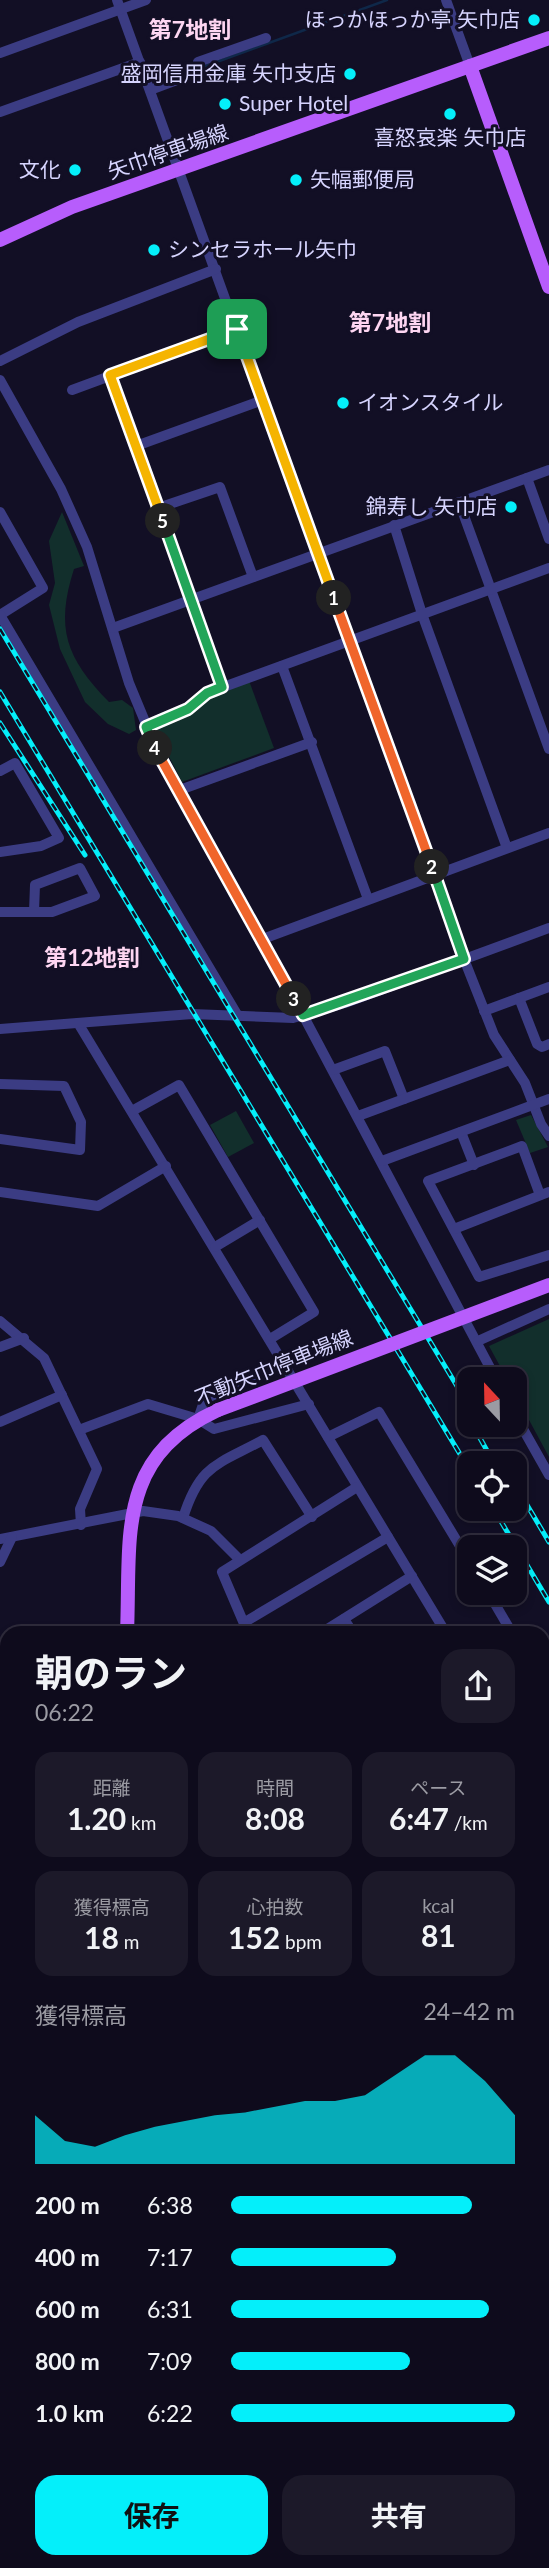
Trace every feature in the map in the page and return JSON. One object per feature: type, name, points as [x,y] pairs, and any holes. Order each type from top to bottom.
[{"type":"main road","name":"矢巾停車場線","points":[[0,240],[72,207],[549,38]]},
{"type":"main road","points":[[470,66],[549,286]]},
{"type":"main road","name":"不動矢巾停車場線","points":[[127,1626],[132,1511],[147,1469],[174,1438],[198,1419],[218,1410],[549,1285]]},
{"type":"street","points":[[0,53],[119,5],[146,0]]},
{"type":"street","points":[[446,0],[470,66]]},
{"type":"street","points":[[119,5],[464,959],[499,1045],[525,1083],[549,1136]]},
{"type":"street","points":[[150,90],[266,38]]},
{"type":"street","points":[[0,112],[140,62]]},
{"type":"street","points":[[0,361],[107,309],[216,269]]},
{"type":"street","points":[[72,390],[237,329]]},
{"type":"street","points":[[110,375],[222,687]]},
{"type":"street","points":[[2,388],[73,515],[98,577],[146,727],[177,791],[358,1116],[489,1367]]},
{"type":"street","points":[[136,446],[263,400]]},
{"type":"street","points":[[113,628],[549,470]]},
{"type":"street","points":[[527,478],[549,539]]},
{"type":"street","points":[[158,509],[220,486],[253,577]]},
{"type":"street","points":[[459,502],[549,749]]},
{"type":"street","points":[[0,512],[43,588],[0,615],[238,1016]]},
{"type":"street","points":[[394,525],[422,614],[507,848]]},
{"type":"street","points":[[146,727],[188,709],[207,693],[222,687],[549,568]]},
{"type":"street","points":[[282,666],[368,899]]},
{"type":"street","points":[[177,791],[312,742]]},
{"type":"street","points":[[0,771],[15,763],[59,838],[41,846],[0,852]]},
{"type":"street","points":[[260,940],[549,833]]},
{"type":"street","points":[[0,912],[34,912],[52,912],[95,896],[80,867],[34,885],[34,912]]},
{"type":"street","points":[[0,1029],[192,1014],[278,1019],[303,1015],[549,928]]},
{"type":"street","points":[[484,1011],[549,987]]},
{"type":"street","points":[[519,998],[537,1044],[542,1047],[549,1044]]},
{"type":"street","points":[[78,1023],[442,1626]]},
{"type":"street","points":[[333,1070],[385,1051],[404,1099]]},
{"type":"street","points":[[358,1116],[510,1060]]},
{"type":"street","points":[[0,1084],[64,1086],[80,1122],[80,1150],[0,1139]]},
{"type":"street","points":[[132,1111],[179,1085],[314,1312],[270,1339]]},
{"type":"street","points":[[382,1161],[549,1099]]},
{"type":"street","points":[[461,1132],[474,1165]]},
{"type":"street","points":[[454,1229],[544,1193],[522,1146],[429,1181],[454,1229],[479,1277],[549,1255]]},
{"type":"street","points":[[0,1192],[99,1206],[166,1166]]},
{"type":"street","points":[[215,1247],[260,1220]]},
{"type":"street","points":[[478,1341],[549,1309]]},
{"type":"street","points":[[0,1321],[24,1338],[44,1358],[97,1469],[79,1509],[81,1525]]},
{"type":"street","points":[[0,1347],[24,1338]]},
{"type":"street","points":[[198,1419],[205,1399],[285,1363]]},
{"type":"street","points":[[0,1422],[62,1395]]},
{"type":"street","points":[[79,1430],[148,1404],[198,1419],[214,1429],[309,1404]]},
{"type":"street","points":[[328,1437],[379,1412],[457,1541]]},
{"type":"street","points":[[527,1436],[549,1475]]},
{"type":"street","points":[[183,1517],[192,1488],[206,1472],[264,1440],[312,1517]]},
{"type":"street","points":[[247,1626],[222,1572],[357,1487]]},
{"type":"street","points":[[0,1539],[81,1525],[132,1511],[183,1517],[211,1531],[240,1560]]},
{"type":"street","points":[[249,1626],[387,1536]]},
{"type":"street","points":[[0,1562],[12,1537]]},
{"type":"street","points":[[332,1626],[412,1577]]},
{"type":"street","points":[[496,1605],[508,1626]]},
{"type":"street","points":[[344,1619],[348,1626]]},
{"type":"green space","points":[[62,512],[84,566],[74,569],[68,590],[65,625],[68,641],[83,671],[109,702],[122,700],[133,708],[136,730],[129,734],[108,724],[85,702],[60,649],[49,605],[55,583],[49,541]]},
{"type":"green space","points":[[248,678],[274,748],[182,782],[155,729],[208,696]]},
{"type":"green space","points":[[236,1111],[254,1143],[228,1157],[210,1125]]},
{"type":"green space","points":[[531,1115],[548,1147],[530,1153],[516,1120]]},
{"type":"green space","points":[[549,1319],[549,1457],[527,1416],[527,1367],[500,1367],[489,1346]]},
{"type":"waterway","points":[[203,67],[387,0]]},
{"type":"railway","points":[[0,629],[457,1386]]},
{"type":"railway","points":[[0,692],[458,1451]]},
{"type":"railway","points":[[0,723],[85,855]]},
{"type":"railway","points":[[479,1437],[487,1451]]},
{"type":"railway","points":[[527,1505],[549,1542]]},
{"type":"railway","points":[[501,1521],[549,1602]]},
{"type":"place","name":"ほっかほっか亭 矢巾店","points":[[534,20]]},
{"type":"place","name":"盛岡信用金庫 矢巾支店","points":[[350,74]]},
{"type":"place","name":"Super Hotel","points":[[225,104]]},
{"type":"place","name":"喜怒哀楽 矢巾店","points":[[450,114]]},
{"type":"place","name":"文化","points":[[75,170]]},
{"type":"place","name":"矢幅郵便局","points":[[296,180]]},
{"type":"place","name":"シンセラホール矢巾","points":[[154,250]]},
{"type":"place","name":"イオンスタイル","points":[[343,403]]},
{"type":"place","name":"錦寿し 矢巾店","points":[[511,507]]},
{"type":"district","name":"第7地割","points":[[190,30]]},
{"type":"district","name":"第7地割","points":[[390,323]]},
{"type":"district","name":"第12地割","points":[[92,958]]},
{"type":"route","points":[[237,329],[464,959],[345,1003],[303,1015],[177,791],[146,727],[188,709],[207,693],[222,687],[110,375],[237,329]]}]
